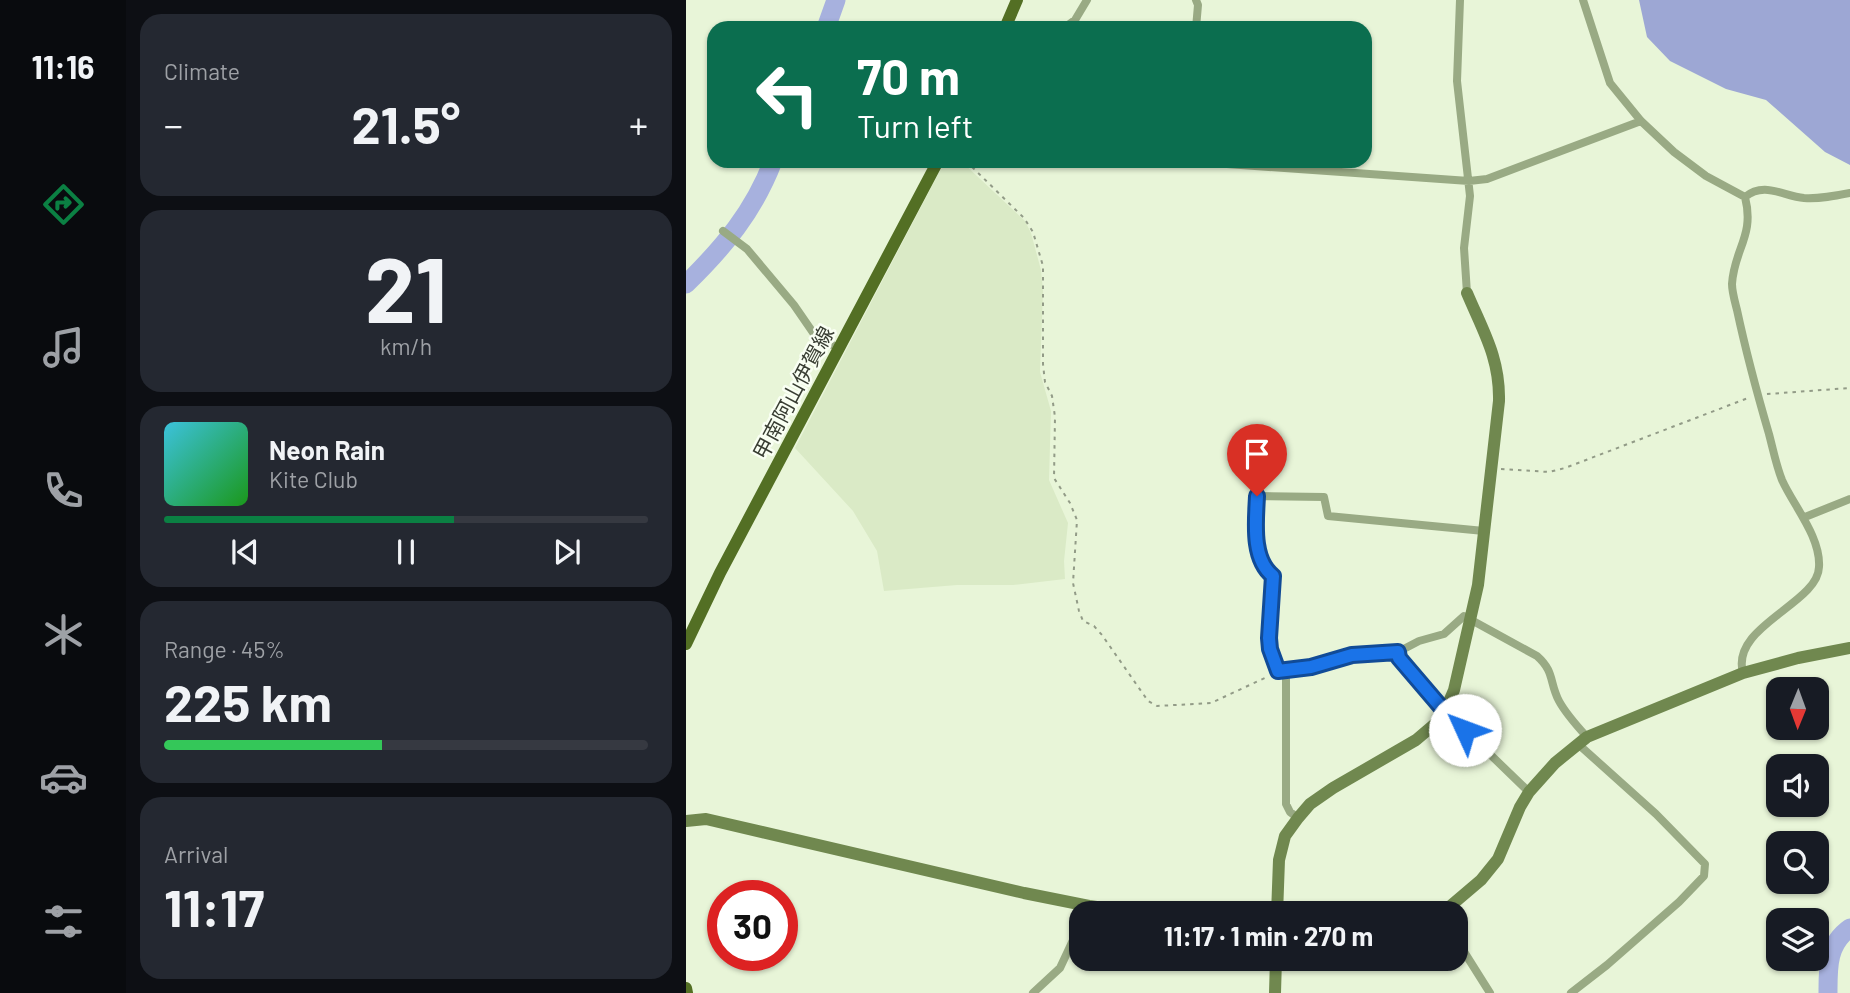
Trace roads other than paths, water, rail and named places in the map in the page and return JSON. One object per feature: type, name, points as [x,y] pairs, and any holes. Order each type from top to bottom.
[{"type":"main road","points":[[1008,21],[1017,0]]},
{"type":"main road","name":"甲南阿山伊賀線","points":[[686,644],[720,573],[933,168]]},
{"type":"main road","points":[[686,988],[687,993]]},
{"type":"street","points":[[1074,21],[1087,0]]},
{"type":"street","points":[[1196,0],[1197,21]]},
{"type":"street","points":[[1277,901],[1279,860],[1285,836],[1310,804],[1416,740],[1436,723],[1445,711],[1454,691],[1479,585],[1499,401],[1499,378],[1494,356],[1467,293],[1464,248],[1470,196],[1457,81],[1460,0]]},
{"type":"street","points":[[1583,0],[1609,83],[1640,121],[1706,176],[1745,197],[1749,214],[1748,232],[1736,265],[1732,286],[1757,395],[1783,480],[1805,517],[1819,567],[1814,583],[1747,643],[1743,673]]},
{"type":"street","points":[[1284,168],[1469,181],[1488,179],[1640,121]]},
{"type":"street","points":[[1745,197],[1753,191],[1768,189],[1803,198],[1850,193]]},
{"type":"street","points":[[723,231],[747,249],[794,305],[814,334],[839,349]]},
{"type":"street","points":[[1298,818],[1290,812],[1286,804],[1282,670],[1270,649],[1273,576],[1256,542],[1257,496],[1324,497],[1328,516],[1484,531]]},
{"type":"street","points":[[1805,517],[1850,499]]},
{"type":"street","points":[[1282,670],[1311,667],[1352,655],[1398,652],[1419,641],[1444,634],[1464,616],[1537,656],[1547,665],[1557,698],[1583,741],[1705,864],[1704,876],[1679,902],[1571,993]]},
{"type":"street","points":[[1456,901],[1482,880],[1498,859],[1529,792],[1555,763],[1583,741],[1743,673],[1850,648]]},
{"type":"street","points":[[1398,652],[1399,658],[1445,711],[1529,792]]},
{"type":"street","points":[[686,821],[706,819],[1069,905]]},
{"type":"street","points":[[1033,993],[1059,968],[1069,948]]},
{"type":"street","points":[[1468,958],[1490,993]]},
{"type":"street","points":[[1275,993],[1276,971]]},
{"type":"waterway","points":[[828,21],[836,0]]},
{"type":"waterway","points":[[686,284],[737,227],[757,196],[770,168]]},
{"type":"waterway","points":[[1828,993],[1830,957],[1837,941],[1850,928]]}]
